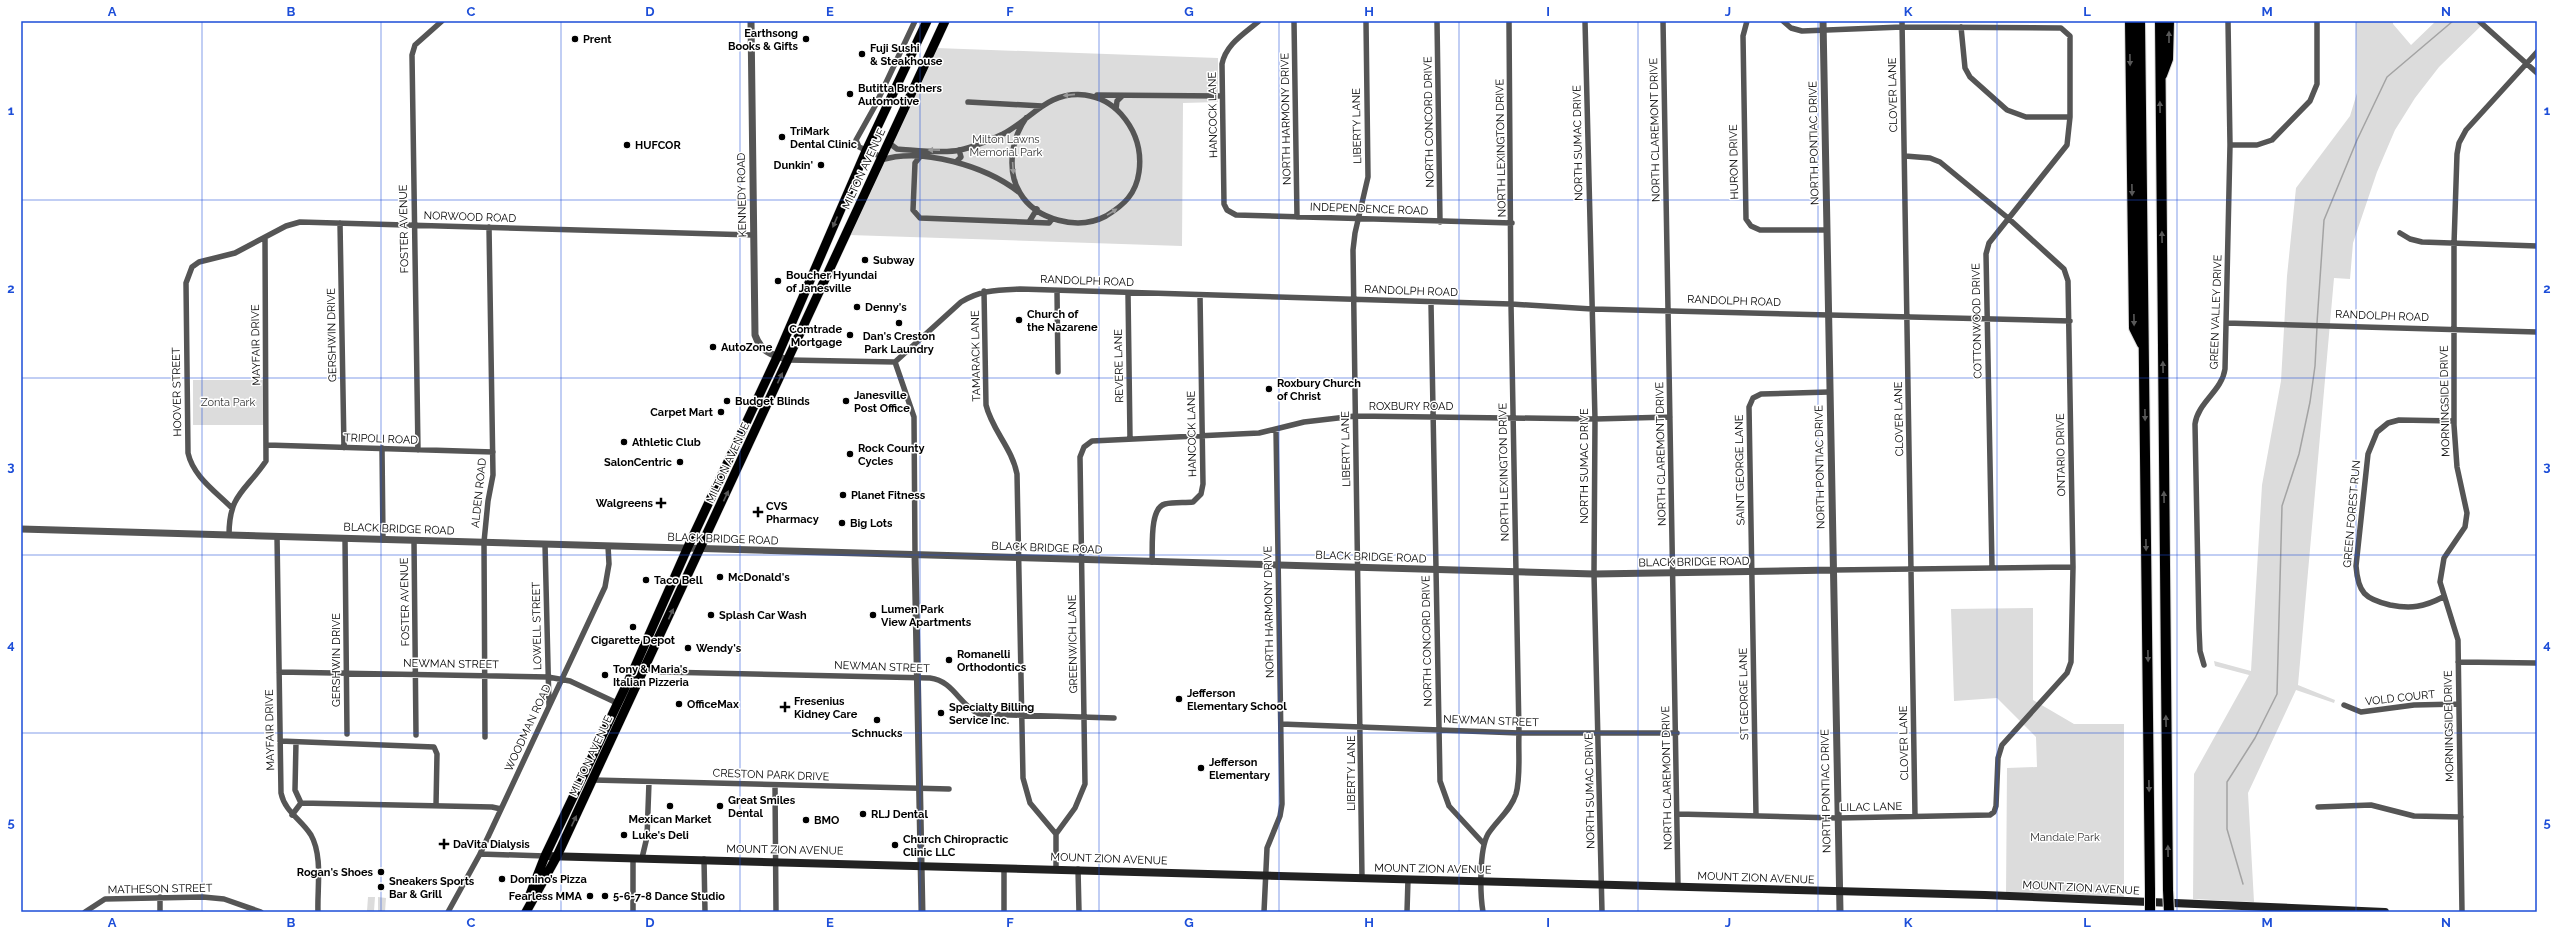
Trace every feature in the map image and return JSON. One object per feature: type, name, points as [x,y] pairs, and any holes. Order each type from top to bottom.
[{"type":"highway","points":[[2130,21],[2134,328],[2144,348]]},
{"type":"highway","points":[[2140,21],[2150,912]]},
{"type":"highway","points":[[2160,21],[2169,912]]},
{"type":"highway","points":[[2160,78],[2168,59],[2169,21]]},
{"type":"main road","name":"MILTON AVENUE","points":[[522,912],[545,856],[636,664],[687,549],[777,357],[866,151],[927,21]]},
{"type":"main road","name":"MILTON AVENUE","points":[[526,912],[557,856],[702,549],[945,21]]},
{"type":"main road","points":[[617,703],[620,723]]},
{"type":"main road","name":"MOUNT ZION AVENUE","points":[[545,856],[1004,868],[1056,868],[1078,870],[1678,886],[2385,912]]},
{"type":"street","name":"FOSTER AVENUE","points":[[418,450],[412,54],[415,45],[442,21]]},
{"type":"street","name":"KENNEDY ROAD","points":[[751,21],[754,335],[759,346],[777,357]]},
{"type":"street","points":[[915,21],[872,111],[858,136],[857,146],[882,159],[906,157],[917,160],[956,162],[986,172],[1005,181],[1037,209],[1052,219],[1073,223],[1088,222],[1103,218],[1125,202],[1136,189],[1140,157],[1138,144],[1132,128],[1116,109],[1102,99],[1084,95]]},
{"type":"street","name":"HANCOCK LANE","points":[[1227,210],[1224,193],[1222,64],[1224,54],[1230,45],[1259,21]]},
{"type":"street","name":"NORTH HARMONY DRIVE","points":[[1294,21],[1297,217]]},
{"type":"street","name":"LIBERTY LANE","points":[[1362,878],[1353,250],[1358,219],[1368,177],[1366,21]]},
{"type":"street","name":"NORTH CONCORD DRIVE","points":[[1437,21],[1440,222]]},
{"type":"street","name":"NORTH LEXINGTON DRIVE","points":[[1483,912],[1482,881],[1484,844],[1488,834],[1511,804],[1516,793],[1519,733],[1511,304],[1512,223],[1509,21]]},
{"type":"street","name":"NORTH SUMAC DRIVE","points":[[1585,21],[1594,419],[1594,574],[1599,734],[1602,912]]},
{"type":"street","name":"NORTH CLAREMONT DRIVE","points":[[1664,21],[1668,311],[1677,733],[1678,886]]},
{"type":"street","name":"HURON DRIVE","points":[[1747,21],[1743,36],[1746,219],[1751,226],[1760,230],[1826,230]]},
{"type":"street","points":[[1783,21],[1791,28],[1802,31],[1823,32],[1902,24],[1961,27],[1965,68],[1970,77],[2007,110],[2026,117],[2070,117]]},
{"type":"street","name":"NORTH PONTIAC DRIVE","points":[[1823,21],[1837,818],[1840,912]]},
{"type":"street","name":"GREEN VALLEY DRIVE","points":[[2204,665],[2200,651],[2199,629],[2195,424],[2199,411],[2224,377],[2230,145],[2228,21]]},
{"type":"street","points":[[2230,145],[2257,145],[2272,140],[2310,101],[2317,84],[2317,21]]},
{"type":"street","points":[[2479,21],[2537,73]]},
{"type":"street","name":"CLOVER LANE","points":[[1902,24],[1916,816]]},
{"type":"street","name":"COTTONWOOD DRIVE","points":[[1961,27],[2061,28],[2066,32],[2071,43],[2070,135],[2062,155],[2008,218],[1989,243],[1986,254],[1986,318],[1992,567]]},
{"type":"street","name":"MORNINGSIDE DRIVE","points":[[2462,912],[2458,640],[2453,620],[2443,597],[2440,582],[2442,564],[2465,527],[2467,513],[2457,467],[2454,421],[2454,244],[2459,143],[2466,130],[2537,52]]},
{"type":"street","points":[[889,143],[896,149],[959,150],[1004,133],[1042,106],[1064,95],[1222,96]]},
{"type":"street","points":[[1116,109],[1117,102],[1122,96]]},
{"type":"street","points":[[968,102],[1042,106]]},
{"type":"street","points":[[1020,193],[1014,175],[1013,155],[1015,141],[1026,118]]},
{"type":"street","points":[[1004,133],[1012,137],[1015,141]]},
{"type":"street","points":[[956,162],[961,157],[959,150]]},
{"type":"street","name":"ONTARIO DRIVE","points":[[1905,156],[1930,158],[1940,162],[2008,218],[2064,269],[2068,280],[2070,321],[2073,567],[2072,662],[2067,674],[2002,745],[1998,758],[1996,806],[1992,814]]},
{"type":"street","points":[[917,160],[913,210],[920,218],[1049,223],[1052,219]]},
{"type":"street","points":[[1029,222],[1037,209]]},
{"type":"street","name":"INDEPENDENCE ROAD","points":[[1227,210],[1236,215],[1512,223]]},
{"type":"street","name":"NORWOOD ROAD","points":[[195,264],[236,254],[286,226],[300,222],[754,235]]},
{"type":"street","name":"GERSHWIN DRIVE","points":[[340,222],[344,448]]},
{"type":"street","name":"ALDEN ROAD","points":[[485,737],[484,542],[488,501],[493,475],[489,227]]},
{"type":"street","points":[[2400,233],[2416,242],[2537,246]]},
{"type":"street","name":"MAYFAIR DRIVE","points":[[229,535],[231,508],[238,495],[254,479],[266,462],[268,445],[265,238]]},
{"type":"street","name":"HOOVER STREET","points":[[195,264],[187,274],[186,283],[188,453],[191,465],[197,474],[231,508]]},
{"type":"street","name":"RANDOLPH ROAD","points":[[895,362],[961,302],[984,291],[1056,291],[1431,303],[1511,304],[1592,309],[2070,321]]},
{"type":"street","name":"TAMARACK LANE","points":[[984,291],[986,405],[990,418],[1010,451],[1017,474],[1021,716],[1025,791],[1030,803],[1056,834]]},
{"type":"street","points":[[1056,291],[1058,372]]},
{"type":"street","name":"REVERE LANE","points":[[1128,293],[1130,438]]},
{"type":"street","name":"HANCOCK LANE","points":[[1152,562],[1154,516],[1157,508],[1164,504],[1193,502],[1201,494],[1203,484],[1200,295]]},
{"type":"street","name":"NORTH CONCORD DRIVE","points":[[1431,303],[1440,780],[1449,806],[1484,844]]},
{"type":"street","name":"RANDOLPH ROAD","points":[[2226,323],[2537,332]]},
{"type":"street","points":[[777,357],[789,360],[895,362],[914,417],[915,555],[922,912]]},
{"type":"street","name":"SAINT GEORGE LANE","points":[[1752,572],[1749,407],[1753,398],[1761,394],[1829,392]]},
{"type":"street","name":"ROXBURY ROAD","points":[[1084,447],[1092,441],[1130,438],[1202,437],[1259,433],[1304,422],[1355,416],[1594,419],[1670,417]]},
{"type":"street","name":"GREEN FOREST RUN","points":[[2443,597],[2421,607],[2408,608],[2371,600],[2362,592],[2357,579],[2356,566],[2368,454],[2377,432],[2388,422],[2400,420],[2454,421]]},
{"type":"street","name":"NORTH HARMONY DRIVE","points":[[1264,912],[1267,848],[1280,816],[1282,804],[1276,430]]},
{"type":"street","name":"TRIPOLI ROAD","points":[[268,445],[493,452]]},
{"type":"street","name":"GREENWICH LANE","points":[[1056,834],[1075,808],[1085,784],[1080,457],[1084,447]]},
{"type":"street","points":[[382,448],[383,540]]},
{"type":"street","name":"BLACK BRIDGE ROAD","points":[[21,529],[1594,574],[1911,568],[2073,567]]},
{"type":"street","name":"MAYFAIR DRIVE","points":[[277,536],[281,793],[284,805],[310,834],[316,847],[318,912]]},
{"type":"street","name":"GERSHWIN DRIVE","points":[[345,538],[347,674],[346,734]]},
{"type":"street","name":"FOSTER AVENUE","points":[[414,541],[416,735]]},
{"type":"street","name":"LOWELL STREET","points":[[545,544],[549,709]]},
{"type":"street","name":"WOODMAN ROAD","points":[[448,912],[480,854],[605,587],[608,564],[608,546]]},
{"type":"street","name":"ST GEORGE LANE","points":[[1752,572],[1756,816]]},
{"type":"street","points":[[2458,662],[2537,664]]},
{"type":"street","name":"NEWMAN STREET","points":[[636,664],[662,672],[918,678],[944,682],[966,707],[979,714],[1114,718]]},
{"type":"street","name":"NEWMAN STREET","points":[[279,672],[347,674],[416,673],[548,677],[562,679],[617,703]]},
{"type":"street","name":"VOLD COURT","points":[[2344,705],[2361,712],[2414,705],[2459,704]]},
{"type":"street","name":"NEWMAN STREET","points":[[1281,724],[1519,733],[1677,733]]},
{"type":"street","points":[[280,741],[434,747],[437,754],[436,806]]},
{"type":"street","points":[[296,742],[295,790],[301,803]]},
{"type":"street","name":"CRESTON PARK DRIVE","points":[[593,780],[949,789]]},
{"type":"street","points":[[642,858],[647,837],[649,782]]},
{"type":"street","points":[[775,785],[776,912]]},
{"type":"street","points":[[301,803],[501,809]]},
{"type":"street","points":[[292,815],[301,803]]},
{"type":"street","points":[[2318,807],[2371,805],[2414,816],[2461,817]]},
{"type":"street","name":"LILAC LANE","points":[[1678,814],[1837,818],[1982,816],[1992,814]]},
{"type":"street","points":[[1056,834],[1056,868]]},
{"type":"street","name":"MOUNT ZION AVENUE","points":[[480,854],[545,856]]},
{"type":"street","points":[[633,858],[633,912]]},
{"type":"street","points":[[704,859],[705,912]]},
{"type":"street","points":[[1004,868],[1004,912]]},
{"type":"street","points":[[1078,870],[1079,912]]},
{"type":"street","points":[[1407,912],[1408,879]]},
{"type":"street","points":[[160,897],[160,912]]},
{"type":"street","name":"MATHESON STREET","points":[[85,912],[105,899],[160,897],[214,897],[261,912]]},
{"type":"green space","points":[[2356,21],[2393,21],[2393,24],[2411,45],[2436,21],[2486,21],[2439,67],[2415,98],[2395,130],[2377,172],[2353,243],[2350,279],[2334,278],[2298,685],[2335,700],[2334,703],[2296,690],[2248,793],[2254,902],[2193,899],[2194,774],[2249,675],[2215,666],[2214,661],[2251,671],[2262,485],[2281,381],[2287,276],[2296,188],[2350,116],[2357,93]]},
{"type":"green space","name":"Milton Lawns Memorial Park","points":[[936,48],[1218,58],[1218,102],[1183,103],[1182,246],[849,235]]},
{"type":"green space","name":"Zonta Park","points":[[193,380],[263,380],[263,425],[193,425]]},
{"type":"green space","name":"Mandale Park","points":[[2033,608],[2033,700],[2074,724],[2124,724],[2124,902],[2006,896],[2007,768],[2037,767],[2036,737],[1997,698],[1954,701],[1951,609]]},
{"type":"green space","points":[[368,897],[375,897],[374,911],[367,911]]},
{"type":"green space","points":[[378,897],[386,898],[385,912],[378,911]]},
{"type":"waterway","points":[[2317,323],[2324,220],[2357,140],[2387,77],[2453,21]]},
{"type":"waterway","points":[[2243,884],[2227,829],[2227,782],[2255,738],[2277,694],[2282,506],[2299,454],[2310,402],[2315,366],[2317,327]]},
{"type":"place","name":"Prent","points":[[575,39]]},
{"type":"place","name":"Earthsong Books & Gifts","points":[[806,39]]},
{"type":"place","name":"Fuji Sushi & Steakhouse","points":[[862,54]]},
{"type":"place","name":"Butitta Brothers Automotive","points":[[850,94]]},
{"type":"place","name":"TriMark Dental Clinic","points":[[782,137]]},
{"type":"place","name":"HUFCOR","points":[[627,145]]},
{"type":"place","name":"Dunkin'","points":[[821,165]]},
{"type":"place","name":"Subway","points":[[865,260]]},
{"type":"place","name":"Boucher Hyundai of Janesville","points":[[778,281]]},
{"type":"place","name":"Denny's","points":[[857,307]]},
{"type":"place","name":"Church of the Nazarene","points":[[1019,320]]},
{"type":"place","name":"Dan's Creston Park Laundry","points":[[899,323]]},
{"type":"place","name":"Comtrade Mortgage","points":[[850,335]]},
{"type":"place","name":"AutoZone","points":[[713,347]]},
{"type":"place","name":"Roxbury Church of Christ","points":[[1269,389]]},
{"type":"place","name":"Budget Blinds","points":[[727,401]]},
{"type":"place","name":"Janesville Post Office","points":[[846,401]]},
{"type":"place","name":"Carpet Mart","points":[[721,412]]},
{"type":"place","name":"Athletic Club","points":[[624,442]]},
{"type":"place","name":"Rock County Cycles","points":[[850,454]]},
{"type":"place","name":"SalonCentric","points":[[680,462]]},
{"type":"place","name":"Planet Fitness","points":[[843,495]]},
{"type":"place","name":"Walgreens","points":[[661,503]]},
{"type":"place","name":"CVS Pharmacy","points":[[758,512]]},
{"type":"place","name":"Big Lots","points":[[842,523]]},
{"type":"place","name":"McDonald's","points":[[720,577]]},
{"type":"place","name":"Taco Bell","points":[[646,580]]},
{"type":"place","name":"Splash Car Wash","points":[[711,615]]},
{"type":"place","name":"Lumen Park View Apartments","points":[[873,615]]},
{"type":"place","name":"Cigarette Depot","points":[[633,627]]},
{"type":"place","name":"Wendy's","points":[[688,648]]},
{"type":"place","name":"Romanelli Orthodontics","points":[[949,660]]},
{"type":"place","name":"Tony & Maria's Italian Pizzeria","points":[[605,675]]},
{"type":"place","name":"Jefferson Elementary School","points":[[1179,699]]},
{"type":"place","name":"OfficeMax","points":[[679,704]]},
{"type":"place","name":"Fresenius Kidney Care","points":[[785,707]]},
{"type":"place","name":"Specialty Billing Service Inc.","points":[[941,713]]},
{"type":"place","name":"Schnucks","points":[[877,720]]},
{"type":"place","name":"Jefferson Elementary","points":[[1201,768]]},
{"type":"place","name":"Mexican Market","points":[[670,806]]},
{"type":"place","name":"Great Smiles Dental","points":[[720,806]]},
{"type":"place","name":"RLJ Dental","points":[[863,814]]},
{"type":"place","name":"BMO","points":[[806,820]]},
{"type":"place","name":"Luke's Deli","points":[[624,835]]},
{"type":"place","name":"DaVita Dialysis","points":[[444,844]]},
{"type":"place","name":"Church Chiropractic Clinic LLC","points":[[895,845]]},
{"type":"place","name":"Rogan's Shoes","points":[[381,872]]},
{"type":"place","name":"Domino’s Pizza","points":[[502,879]]},
{"type":"place","name":"Sneakers Sports Bar & Grill","points":[[381,887]]},
{"type":"place","name":"Fearless MMA","points":[[590,896]]},
{"type":"place","name":"5-6-7-8 Dance Studio","points":[[605,896]]}]
